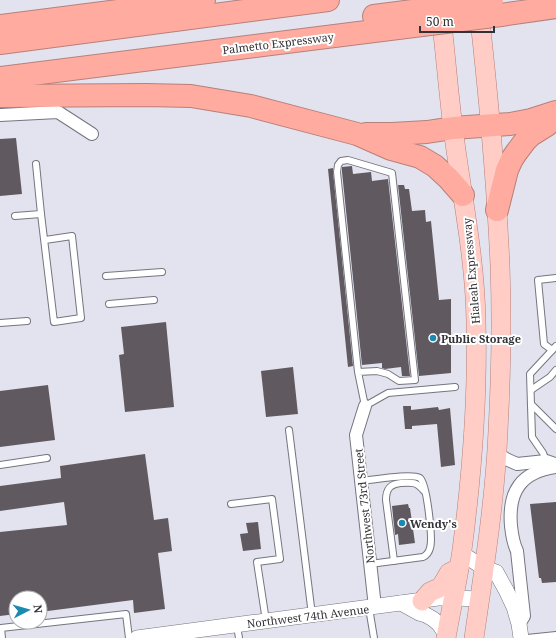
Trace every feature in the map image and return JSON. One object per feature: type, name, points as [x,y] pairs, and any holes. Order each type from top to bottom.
[{"type":"highway","points":[[28,23],[114,0]]},
{"type":"highway","points":[[0,26],[204,0]]},
{"type":"highway","points":[[0,43],[328,0]]},
{"type":"highway","name":"Palmetto Expressway","points":[[0,78],[496,7],[556,7]]},
{"type":"highway","points":[[0,64],[421,17]]},
{"type":"highway","points":[[0,96],[191,96],[251,106],[357,134],[391,149],[420,157],[435,166],[449,178],[463,195]]},
{"type":"highway","points":[[357,134],[427,132],[453,128],[510,124],[523,122],[556,112]]},
{"type":"highway","points":[[497,210],[508,170],[516,152],[528,138],[548,125],[556,112]]},
{"type":"main road","name":"Hialeah Expressway","points":[[440,0],[453,128],[469,232],[474,284],[477,343],[475,404],[468,497],[460,560],[446,637]]},
{"type":"main road","points":[[474,638],[492,505],[497,453],[501,332],[497,210],[491,126],[478,0]]},
{"type":"main road","points":[[422,601],[430,592],[440,588],[449,573],[460,560]]},
{"type":"street","points":[[0,115],[58,112],[92,134]]},
{"type":"street","name":"Northwest 73rd Street","points":[[365,406],[356,435],[370,564],[372,607]]},
{"type":"street","points":[[497,453],[517,464],[553,464]]},
{"type":"street","points":[[516,620],[524,616],[517,551],[513,543],[510,516],[511,504],[519,486],[527,478],[553,464]]},
{"type":"street","points":[[513,543],[511,550],[516,620]]},
{"type":"street","points":[[460,560],[484,568],[491,585],[502,604],[516,620]]},
{"type":"street","name":"Northwest 74th Avenue","points":[[137,638],[238,631],[266,621],[438,598],[480,599]]},
{"type":"street","points":[[401,603],[433,619],[439,624],[446,637]]},
{"type":"lane","points":[[358,372],[377,371],[388,374],[399,381],[415,380],[392,173],[348,160],[341,161],[338,165],[337,172],[358,372],[365,406],[388,393],[455,387]]},
{"type":"lane","points":[[36,164],[44,240],[54,322],[81,318],[72,236],[44,240]]},
{"type":"lane","points":[[15,216],[42,214]]},
{"type":"lane","points":[[106,276],[162,272]]},
{"type":"lane","points":[[553,464],[532,437],[530,374],[554,348],[544,344],[538,280],[556,278]]},
{"type":"lane","points":[[109,304],[154,300]]},
{"type":"lane","points":[[0,323],[27,321]]},
{"type":"lane","points":[[530,390],[550,377],[556,370]]},
{"type":"lane","points":[[531,404],[556,429]]},
{"type":"lane","points":[[289,430],[312,615]]},
{"type":"lane","points":[[0,464],[47,458]]},
{"type":"lane","points":[[361,481],[409,476],[420,478],[423,482],[426,496],[431,539],[430,549],[423,557],[370,564]]},
{"type":"lane","points":[[394,561],[386,494],[390,487],[396,484],[411,482],[420,486],[425,492]]},
{"type":"lane","points":[[231,504],[272,499],[280,559],[258,562],[266,621]]},
{"type":"lane","points":[[372,607],[374,638]]},
{"type":"lane","points":[[2,638],[1,628],[126,614],[128,638]]},
{"type":"lane","points":[[527,638],[556,635]]},
{"type":"building","points":[[16,138],[22,194],[0,196],[0,139]]},
{"type":"building","points":[[352,166],[353,174],[371,172],[372,181],[388,179],[410,376],[402,376],[401,367],[385,369],[382,368],[382,363],[362,365],[342,172],[342,167]]},
{"type":"building","points":[[333,168],[353,366],[348,367],[328,169]]},
{"type":"building","points":[[398,185],[404,185],[405,189],[409,189],[412,211],[425,210],[426,222],[431,221],[439,300],[451,299],[451,373],[419,376]]},
{"type":"building","points":[[166,322],[174,407],[125,412],[119,355],[124,354],[121,327]]},
{"type":"building","points":[[293,367],[298,414],[266,417],[261,371]]},
{"type":"building","points":[[48,385],[55,440],[0,447],[0,391]]},
{"type":"building","points":[[403,406],[411,406],[411,410],[438,407],[439,410],[450,408],[455,465],[441,467],[437,424],[412,426],[412,429],[405,429]]},
{"type":"building","points":[[145,454],[154,520],[168,518],[172,551],[158,553],[165,609],[134,613],[133,600],[48,611],[48,590],[8,590],[8,615],[0,616],[0,532],[67,525],[64,502],[0,511],[0,486],[61,478],[60,466]]},
{"type":"building","points":[[556,502],[556,582],[542,583],[541,578],[539,578],[530,504]]},
{"type":"building","name":"Wendy's","points":[[408,504],[410,508],[415,543],[399,545],[398,534],[395,535],[392,506]]},
{"type":"building","points":[[258,522],[261,549],[243,551],[240,534],[248,533],[246,523]]},
{"type":"place","name":"Public Storage","points":[[433,338]]},
{"type":"place","name":"Wendy's","points":[[402,523]]}]
